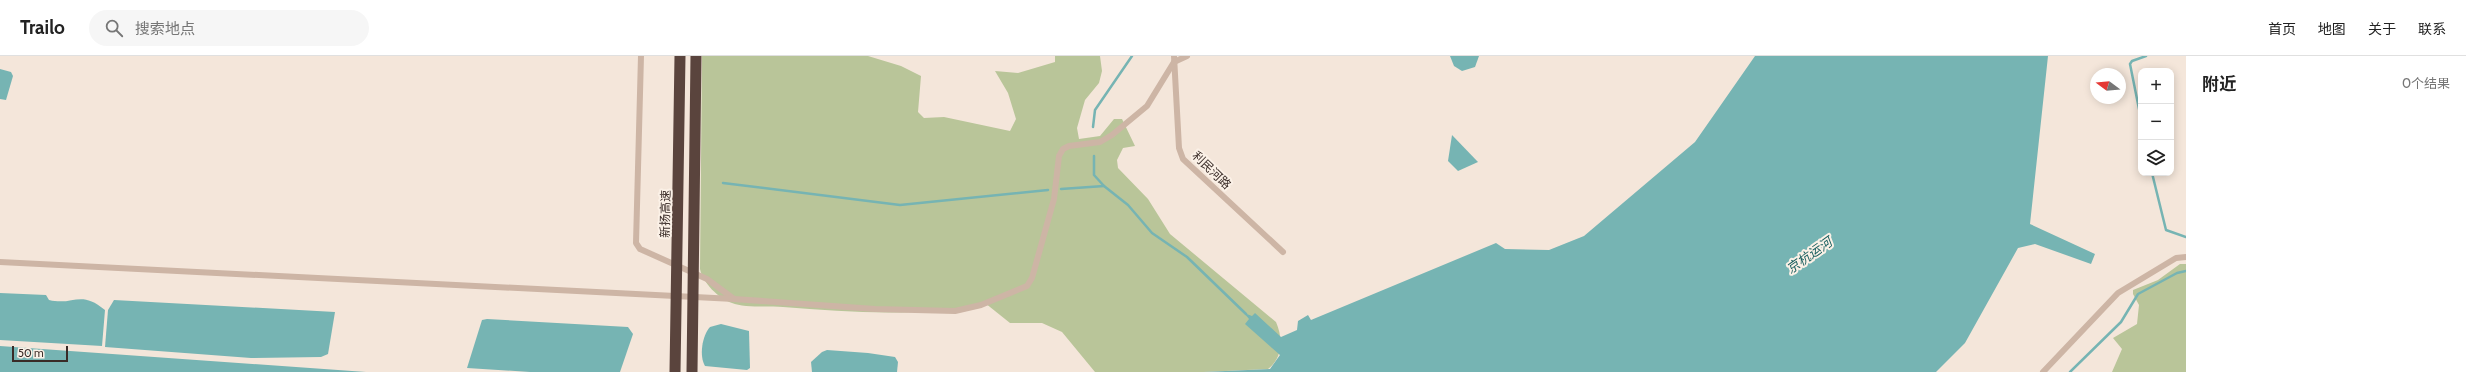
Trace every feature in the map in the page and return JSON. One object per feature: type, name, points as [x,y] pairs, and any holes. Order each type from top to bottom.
[{"type":"highway","name":"新扬高速","points":[[675,372],[680,56]]},
{"type":"highway","points":[[692,372],[696,56]]},
{"type":"street","points":[[641,56],[636,243],[640,249],[707,279],[734,299]]},
{"type":"street","points":[[0,262],[734,299],[875,309],[955,311],[981,305],[1022,289],[1032,278],[1054,199],[1058,156],[1063,149],[1068,146],[1100,142],[1123,127],[1147,106],[1174,59],[1187,56]]},
{"type":"street","name":"利民河路","points":[[1174,59],[1179,148],[1183,160],[1283,252]]},
{"type":"street","points":[[2043,372],[2118,292],[2176,258],[2186,257]]},
{"type":"green space","points":[[702,56],[868,56],[901,66],[921,76],[918,112],[924,118],[944,117],[1010,131],[1016,119],[1008,93],[995,71],[1018,73],[1055,62],[1055,56],[1100,56],[1102,71],[1099,83],[1085,100],[1077,128],[1079,139],[1100,136],[1114,119],[1122,119],[1135,146],[1123,148],[1117,160],[1118,168],[1148,199],[1170,234],[1276,322],[1280,335],[1280,347],[1277,359],[1268,369],[1203,372],[1095,372],[1062,332],[1042,323],[1010,323],[985,303],[935,311],[859,312],[737,305],[727,301],[708,285],[704,280],[700,269]]},
{"type":"green space","points":[[2180,264],[2186,264],[2186,372],[2112,372],[2122,349],[2113,338],[2137,324],[2139,305],[2133,294],[2133,290],[2158,280]]},
{"type":"water","points":[[1450,56],[1479,56],[1475,67],[1462,71],[1454,66]]},
{"type":"water","name":"京杭运河","points":[[1755,56],[2048,56],[2030,224],[2095,254],[2091,264],[2035,244],[2018,248],[1965,343],[1936,372],[1203,372],[1270,369],[1280,355],[1245,324],[1249,319],[1244,313],[1252,316],[1255,313],[1281,337],[1297,330],[1298,321],[1308,315],[1311,320],[1496,243],[1505,249],[1549,250],[1584,236],[1695,142]]},
{"type":"water","points":[[0,69],[11,72],[13,76],[6,100],[0,99]]},
{"type":"water","points":[[1452,135],[1478,162],[1458,171],[1448,161]]},
{"type":"water","points":[[0,293],[46,295],[49,300],[58,301],[77,299],[89,300],[105,310],[102,346],[0,340]]},
{"type":"water","points":[[114,300],[335,312],[328,354],[321,357],[251,358],[105,347],[108,310]]},
{"type":"water","points":[[487,319],[628,327],[633,334],[620,372],[530,372],[467,368],[482,320]]},
{"type":"water","points":[[721,324],[749,331],[750,368],[747,370],[705,366],[702,357],[702,346],[705,335],[710,327]]},
{"type":"water","points":[[0,346],[366,372],[0,372]]},
{"type":"water","points":[[827,350],[868,353],[895,357],[898,362],[897,372],[812,372],[811,362],[822,352]]},
{"type":"waterway","points":[[1093,127],[1095,110],[1132,56]]},
{"type":"waterway","points":[[2138,104],[2130,64],[2132,61],[2146,56]]},
{"type":"waterway","points":[[1094,156],[1094,175],[1104,186],[1128,205],[1152,233],[1187,257],[1246,314]]},
{"type":"waterway","points":[[2153,176],[2166,230],[2186,237]]},
{"type":"waterway","points":[[723,183],[900,205],[1048,190]]},
{"type":"waterway","points":[[1061,189],[1104,186]]},
{"type":"waterway","points":[[2070,372],[2121,322],[2138,294],[2177,273],[2186,271]]}]
